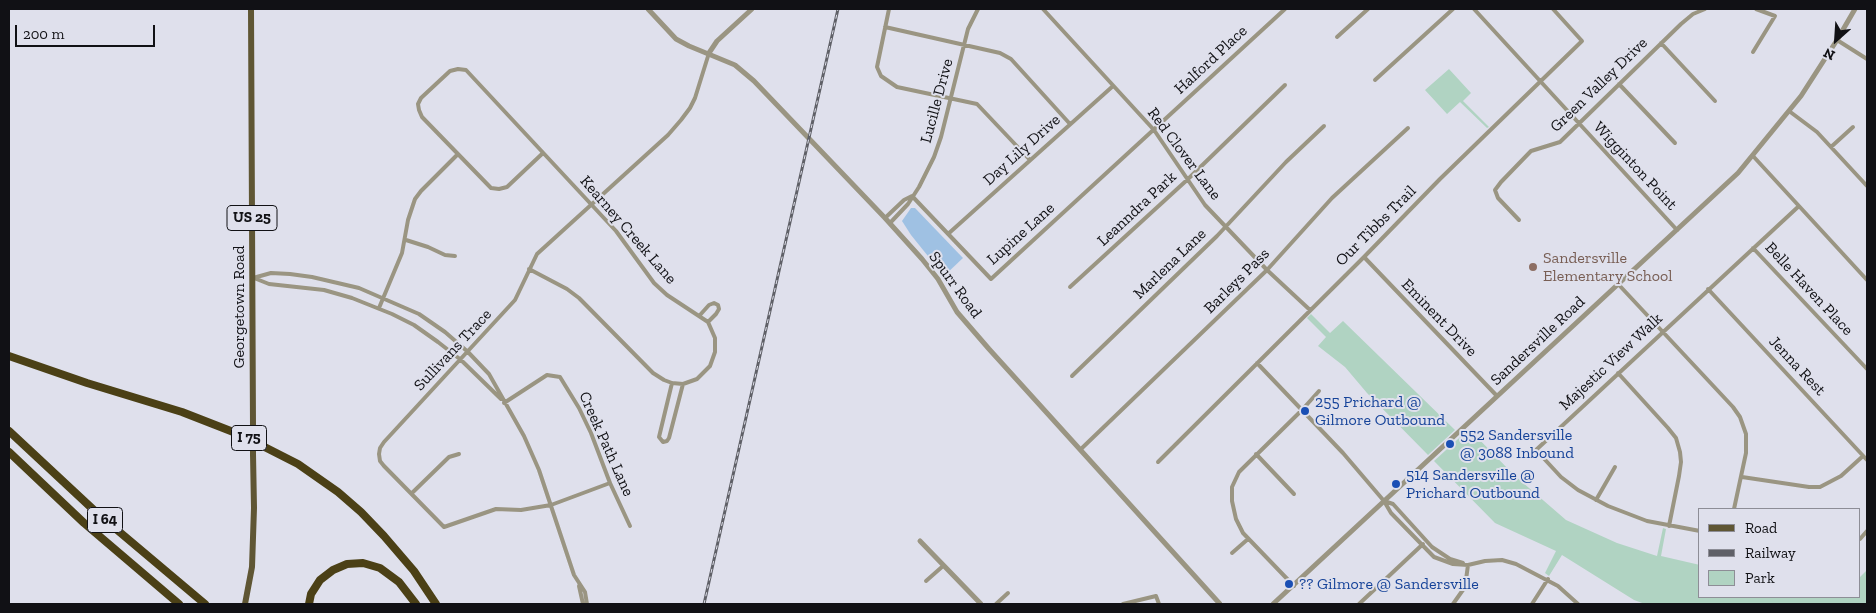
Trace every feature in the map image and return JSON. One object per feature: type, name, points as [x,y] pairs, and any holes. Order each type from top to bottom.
[{"type":"highway","name":"I 75","points":[[9,356],[87,383],[182,412],[241,434],[298,464],[338,492],[379,530],[414,571],[436,604]]},
{"type":"highway","name":"I 64","points":[[9,431],[97,513],[205,604]]},
{"type":"highway","name":"I 64","points":[[9,452],[84,522],[179,604]]},
{"type":"highway","points":[[309,604],[311,594],[320,580],[333,570],[347,564],[363,563],[380,568],[399,582],[416,604]]},
{"type":"main road","name":"Georgetown Road","points":[[245,604],[250,587],[252,566],[254,508],[251,9]]},
{"type":"street","name":"Spurr Road","points":[[648,9],[676,39],[736,65],[745,72],[887,220],[933,272],[957,312],[989,349],[1220,604]]},
{"type":"street","points":[[709,53],[716,41],[752,9]]},
{"type":"street","points":[[889,9],[877,67],[881,76],[896,87],[978,104],[1030,160]]},
{"type":"street","name":"Lucille Drive","points":[[887,220],[908,204],[934,157],[942,137],[968,29],[978,9]]},
{"type":"street","name":"Red Clover Lane","points":[[1043,9],[1154,130],[1187,180],[1224,227],[1310,310]]},
{"type":"street","name":"Halford Place","points":[[1154,130],[1285,9]]},
{"type":"street","points":[[1337,37],[1368,9]]},
{"type":"street","points":[[1375,80],[1454,9]]},
{"type":"street","name":"Wigginton Point","points":[[1474,9],[1677,230]]},
{"type":"street","name":"Our Tibbs Trail","points":[[1158,462],[1440,179],[1582,41],[1553,9]]},
{"type":"street","name":"Green Valley Drive","points":[[1519,220],[1498,198],[1496,190],[1501,182],[1531,151],[1560,142],[1660,43],[1688,18],[1705,9]]},
{"type":"street","points":[[1753,52],[1775,16],[1756,9]]},
{"type":"street","name":"Sandersville Road","points":[[1274,604],[1732,179],[1753,156],[1817,73],[1855,9]]},
{"type":"street","points":[[885,27],[1000,53],[1011,59],[1070,124]]},
{"type":"street","points":[[1837,40],[1867,59]]},
{"type":"street","points":[[1660,43],[1715,101]]},
{"type":"street","name":"Sullivans Trace","points":[[610,482],[550,505],[521,510],[496,509],[444,527],[380,461],[379,454],[380,448],[515,300],[537,254],[668,135],[681,120],[695,98],[709,53]]},
{"type":"street","name":"Kearney Creek Lane","points":[[543,153],[507,187],[495,190],[422,117],[418,104],[421,98],[450,71],[466,70],[626,242],[643,270],[654,283],[674,300],[700,315],[708,322]]},
{"type":"street","points":[[1619,84],[1675,143]]},
{"type":"street","name":"Leanndra Park","points":[[1070,287],[1187,180],[1285,85]]},
{"type":"street","name":"Day Lily Drive","points":[[948,234],[1113,86]]},
{"type":"street","points":[[1789,111],[1817,132],[1867,186]]},
{"type":"street","name":"Marlena Lane","points":[[1072,376],[1217,236],[1286,162],[1324,126]]},
{"type":"street","points":[[1831,147],[1853,127]]},
{"type":"street","name":"Barleys Pass","points":[[1081,449],[1267,270],[1332,198],[1408,128]]},
{"type":"street","name":"Lupine Lane","points":[[912,196],[990,279],[1154,130]]},
{"type":"street","points":[[379,308],[406,240],[408,220],[415,199],[458,154]]},
{"type":"street","points":[[1753,156],[1867,280]]},
{"type":"street","name":"Majestic View Walk","points":[[1698,531],[1669,526],[1623,514],[1596,500],[1561,477],[1536,450],[1798,206]]},
{"type":"street","points":[[406,240],[428,247],[445,256],[454,256]]},
{"type":"street","name":"Belle Haven Place","points":[[1753,248],[1867,369]]},
{"type":"street","name":"Eminent Drive","points":[[1364,257],[1497,396]]},
{"type":"street","points":[[529,269],[567,289],[579,298],[653,373],[672,383],[684,384],[697,379],[710,366],[715,352],[715,338],[708,322],[719,309],[718,305],[714,303],[709,305],[700,315]]},
{"type":"street","points":[[253,278],[271,273],[322,279],[359,288],[420,314],[468,352],[489,374],[524,436],[539,470],[574,575],[585,592],[587,604]]},
{"type":"street","points":[[253,278],[269,284],[320,289],[352,298],[379,308],[414,325],[460,360],[504,403]]},
{"type":"street","points":[[320,289],[322,279]]},
{"type":"street","points":[[1619,285],[1733,407],[1740,417],[1747,442],[1742,477],[1734,508]]},
{"type":"street","name":"Jenna Rest","points":[[1708,289],[1867,460]]},
{"type":"street","points":[[1257,363],[1384,501],[1391,513],[1434,557],[1443,562],[1453,564],[1468,565],[1502,560],[1516,564],[1548,579],[1578,604]]},
{"type":"street","points":[[1618,373],[1676,438],[1680,452],[1679,476],[1669,526]]},
{"type":"street","name":"Creek Path Lane","points":[[504,403],[547,374],[560,377],[579,408],[591,433],[630,526]]},
{"type":"street","points":[[672,383],[659,437],[663,442],[669,438],[684,384]]},
{"type":"street","points":[[1294,586],[1248,538],[1236,519],[1232,501],[1232,487],[1239,472],[1319,391]]},
{"type":"street","points":[[412,493],[448,457],[459,454]]},
{"type":"street","points":[[1256,454],[1294,494]]},
{"type":"street","points":[[1742,477],[1809,487],[1820,486],[1841,476],[1863,456]]},
{"type":"street","points":[[1596,500],[1615,467]]},
{"type":"street","points":[[1384,501],[1393,504],[1426,541],[1441,553],[1456,562],[1468,565]]},
{"type":"street","points":[[1232,553],[1248,538]]},
{"type":"street","points":[[920,541],[981,604]]},
{"type":"street","points":[[1359,604],[1426,541]]},
{"type":"street","points":[[1453,604],[1465,587],[1468,565]]},
{"type":"street","points":[[926,581],[943,566]]},
{"type":"street","points":[[1532,604],[1548,579]]},
{"type":"street","points":[[578,581],[583,604]]},
{"type":"street","points":[[996,604],[1008,593]]},
{"type":"street","points":[[1123,604],[1156,596],[1159,604]]},
{"type":"green space","points":[[1449,69],[1471,93],[1463,101],[1489,127],[1487,128],[1460,102],[1447,114],[1425,90]]},
{"type":"green space","points":[[1311,314],[1330,333],[1343,321],[1455,430],[1428,455],[1367,393],[1345,367],[1318,346],[1326,337],[1307,318]]},
{"type":"green space","points":[[1469,429],[1514,475],[1566,520],[1617,543],[1657,556],[1663,528],[1666,529],[1661,556],[1698,565],[1698,598],[1861,598],[1861,576],[1867,570],[1867,604],[1645,604],[1634,600],[1562,555],[1549,576],[1545,573],[1556,551],[1495,523],[1434,461]]},
{"type":"water","points":[[911,208],[915,208],[963,258],[944,276],[902,221]]},
{"type":"railway","points":[[704,604],[838,9]]},
{"type":"place","name":"Sandersville Elementary School","points":[[1533,267]]},
{"type":"place","name":"255 Prichard @ Gilmore Outbound","points":[[1305,411]]},
{"type":"place","name":"552 Sandersville @ 3088 Inbound","points":[[1450,444]]},
{"type":"place","name":"514 Sandersville @ Prichard Outbound","points":[[1396,484]]},
{"type":"place","name":"?? Gilmore @ Sandersville","points":[[1289,584]]}]
